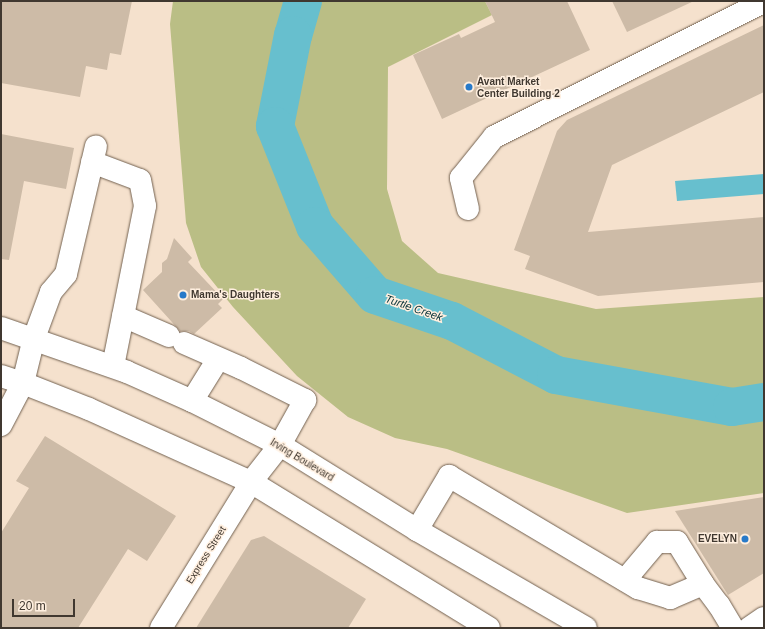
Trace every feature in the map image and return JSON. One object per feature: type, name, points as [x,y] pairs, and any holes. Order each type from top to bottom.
[{"type":"main road","points":[[468,209],[461,178],[494,137],[764,2]]},
{"type":"main road","points":[[1,426],[23,383],[34,338],[50,292],[66,274],[94,154],[140,180],[145,206],[113,366]]},
{"type":"main road","points":[[123,316],[218,359],[192,401]]},
{"type":"main road","name":"Irving Boulevard","points":[[1,328],[113,366],[192,401],[280,445],[417,530],[586,628]]},
{"type":"main road","name":"Express Street","points":[[161,628],[251,482],[280,445],[305,400],[241,368],[218,359]]},
{"type":"main road","points":[[1,376],[23,383],[96,412],[251,482],[490,628]]},
{"type":"main road","points":[[417,530],[449,476],[638,588],[670,598],[703,584]]},
{"type":"main road","points":[[625,580],[657,542],[677,542],[703,584],[719,605],[732,628]]},
{"type":"main road","points":[[749,628],[764,618]]},
{"type":"green space","points":[[173,1],[485,1],[492,15],[388,67],[387,189],[402,241],[438,273],[596,309],[764,297],[764,493],[627,513],[447,449],[395,438],[348,417],[297,376],[233,307],[201,267],[186,223],[170,24]]},
{"type":"water","points":[[764,174],[764,194],[677,201],[675,181]]},
{"type":"building","points":[[1,1],[132,1],[121,55],[110,53],[107,70],[86,66],[80,97],[1,83]]},
{"type":"building","name":"Avant Market Center Building 2","points":[[485,1],[567,1],[590,50],[442,119],[413,55],[459,34],[461,38],[495,22]]},
{"type":"building","points":[[612,1],[694,1],[627,32]]},
{"type":"building","points":[[764,25],[764,92],[612,165],[588,232],[764,217],[764,282],[598,296],[525,269],[530,256],[514,250],[557,131],[567,120]]},
{"type":"building","points":[[1,134],[74,148],[66,189],[24,181],[9,260],[1,259]]},
{"type":"building","name":"Mama's Daughters","points":[[174,238],[192,258],[188,262],[223,299],[218,304],[222,308],[194,334],[189,331],[180,331],[143,290],[162,272],[162,263],[167,259]]},
{"type":"building","points":[[45,436],[176,516],[147,561],[128,549],[78,628],[1,628],[1,533],[29,488],[16,481]]},
{"type":"building","points":[[764,497],[764,573],[728,595],[675,511]]},
{"type":"building","points":[[264,536],[366,599],[348,628],[196,628],[251,540]]},
{"type":"waterway","name":"Turtle Creek","points":[[303,1],[293,35],[275,126],[315,226],[375,295],[452,321],[556,375],[732,407],[764,402]]},
{"type":"place","name":"Avant Market Center Building 2","points":[[469,87]]},
{"type":"place","name":"Mama's Daughters","points":[[183,295]]},
{"type":"place","name":"EVELYN","points":[[745,539]]}]
